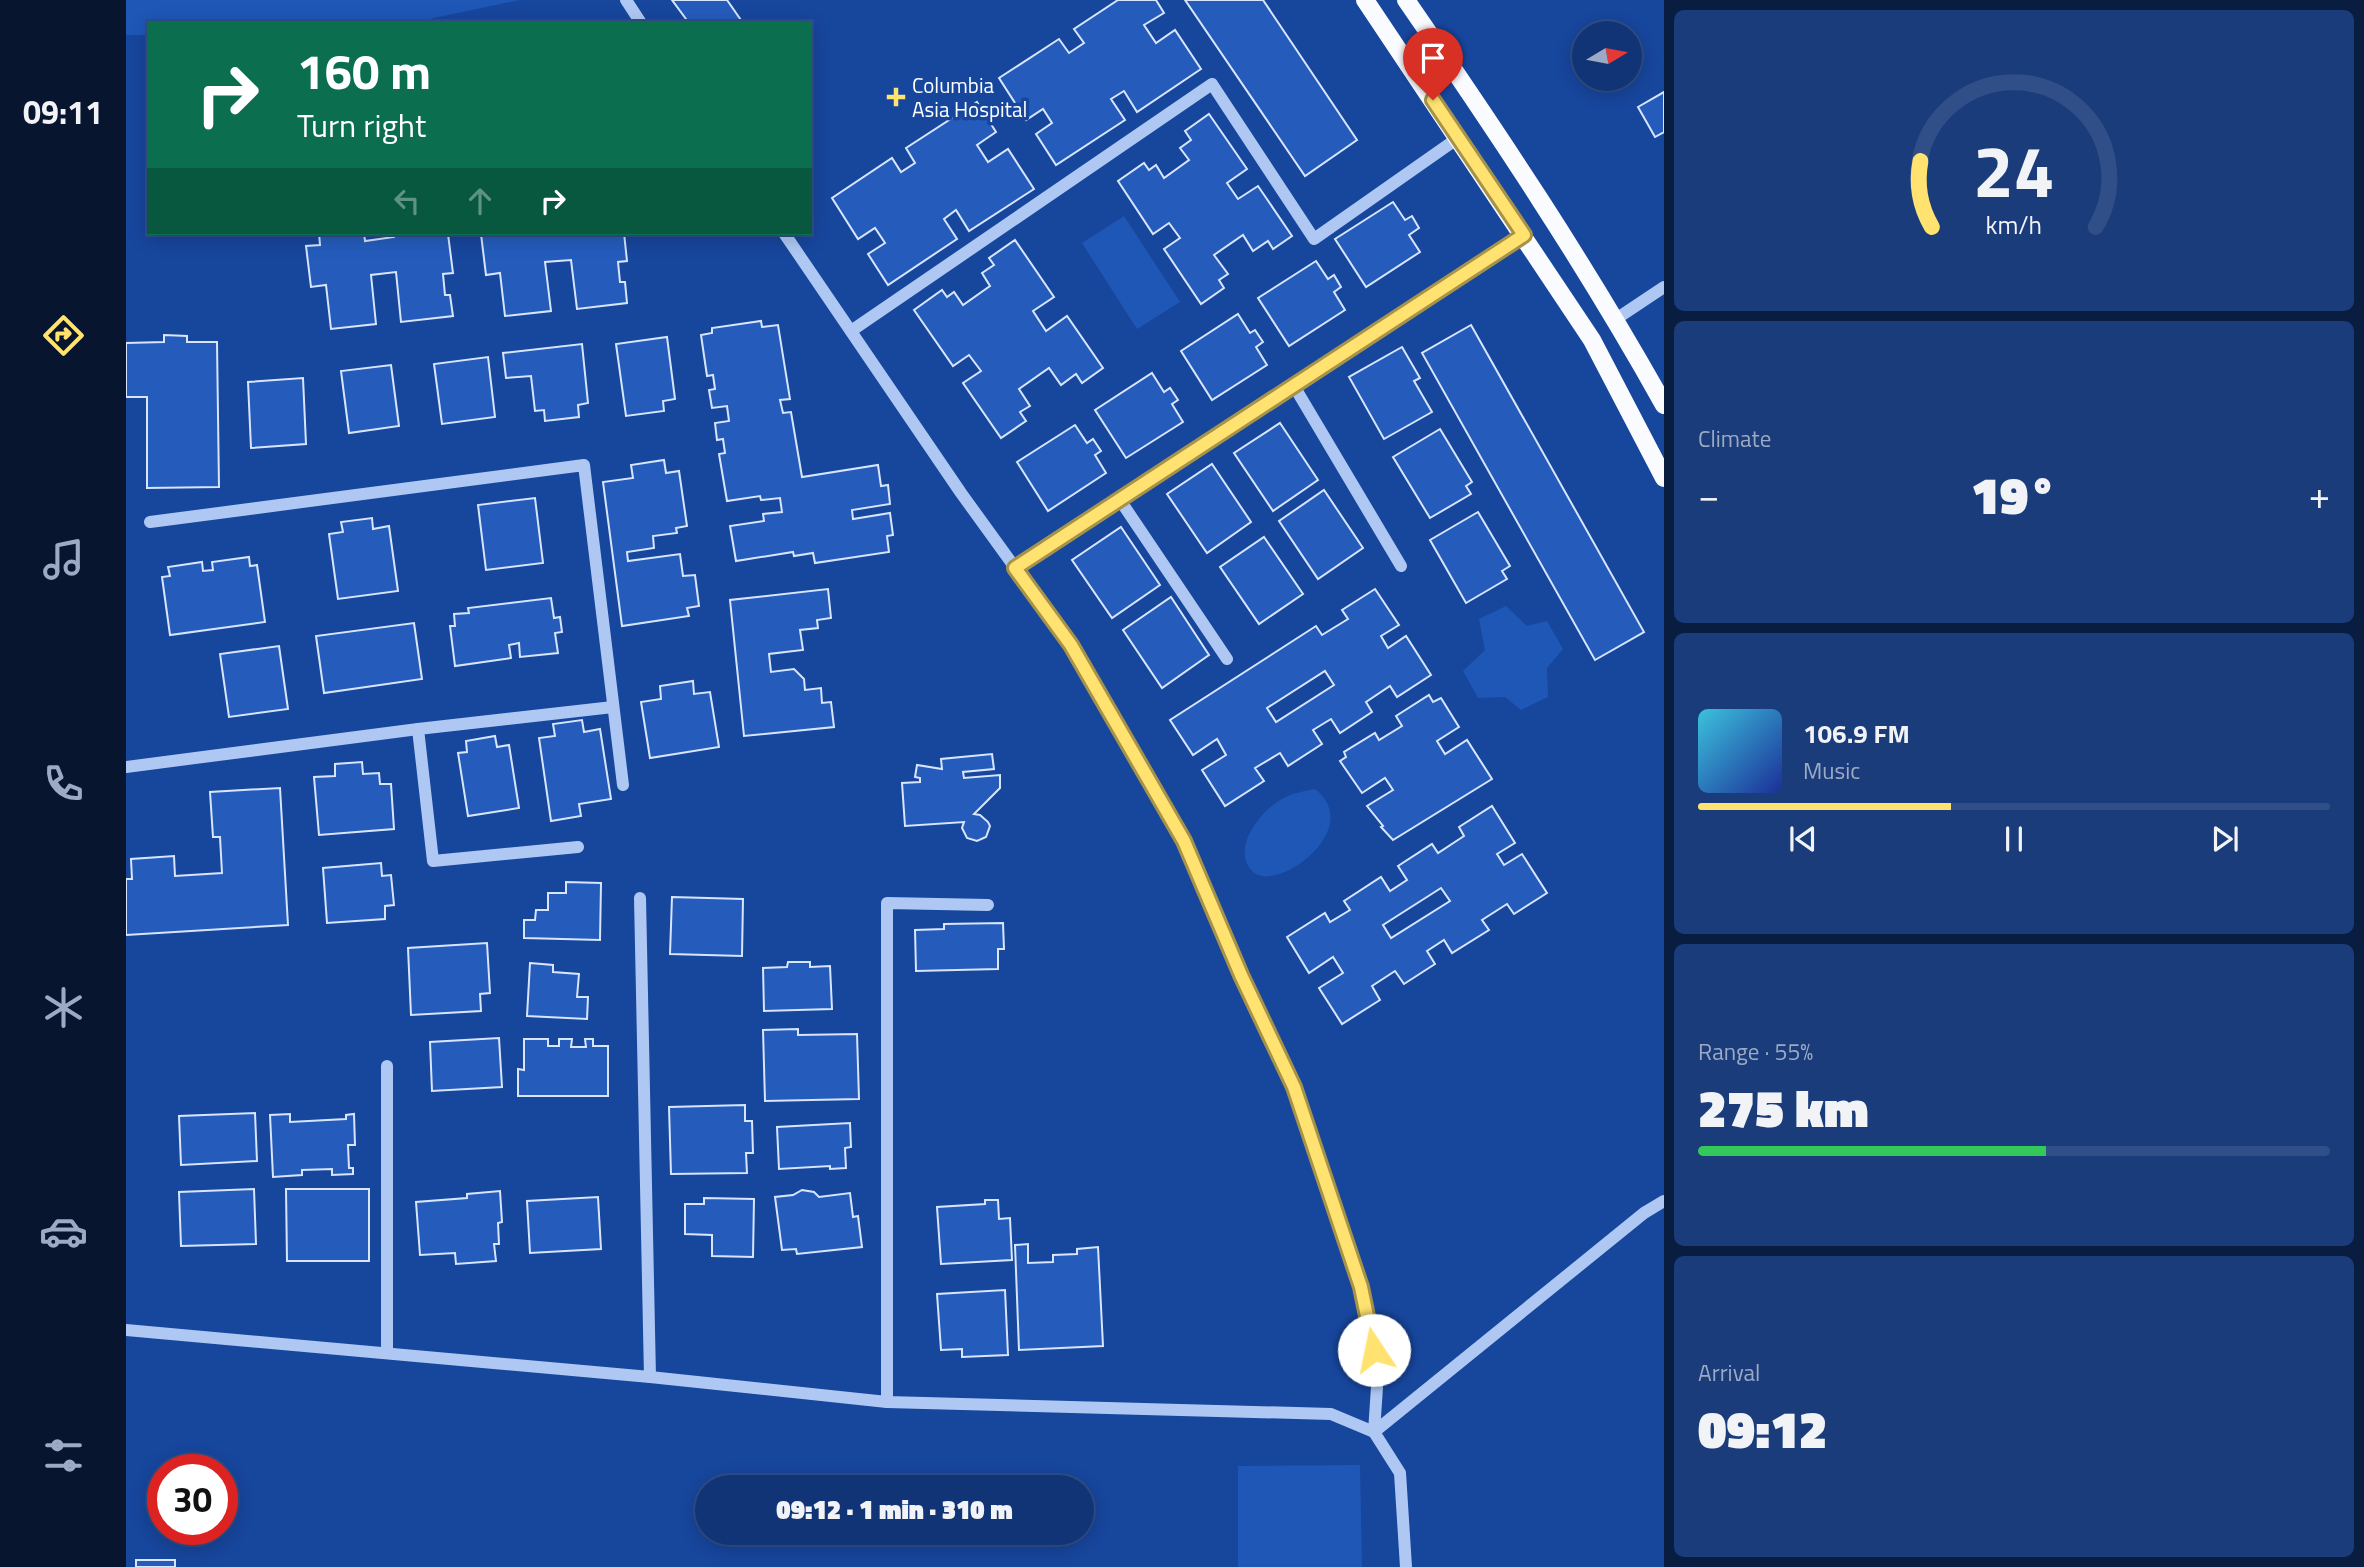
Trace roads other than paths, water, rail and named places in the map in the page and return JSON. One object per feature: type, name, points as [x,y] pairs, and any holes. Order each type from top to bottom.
[{"type":"main road","points":[[1365,0],[1592,340],[1664,478]]},
{"type":"main road","points":[[1406,0],[1567,238],[1664,405]]},
{"type":"street","points":[[626,0],[640,21]]},
{"type":"street","points":[[851,331],[1212,84],[1314,239],[1458,138]]},
{"type":"street","points":[[785,235],[1071,645],[1184,841],[1241,975],[1294,1087],[1361,1287],[1378,1372],[1374,1432]]},
{"type":"street","points":[[1015,568],[1524,235]]},
{"type":"street","points":[[1616,319],[1664,287]]},
{"type":"street","points":[[1294,386],[1401,566]]},
{"type":"street","points":[[150,522],[584,465],[623,785]]},
{"type":"street","points":[[1120,500],[1227,659]]},
{"type":"street","points":[[126,767],[612,707]]},
{"type":"street","points":[[418,729],[433,860],[578,847]]},
{"type":"street","points":[[640,898],[650,1377]]},
{"type":"street","points":[[887,1402],[887,903],[988,905]]},
{"type":"street","points":[[387,1066],[387,1353]]},
{"type":"street","points":[[1374,1432],[1644,1213],[1664,1201]]},
{"type":"street","points":[[126,1330],[650,1377],[887,1402],[1331,1414],[1374,1432],[1400,1474],[1406,1567]]},
{"type":"place","name":"Columbia Asia Hospital","points":[[896,97]]}]
